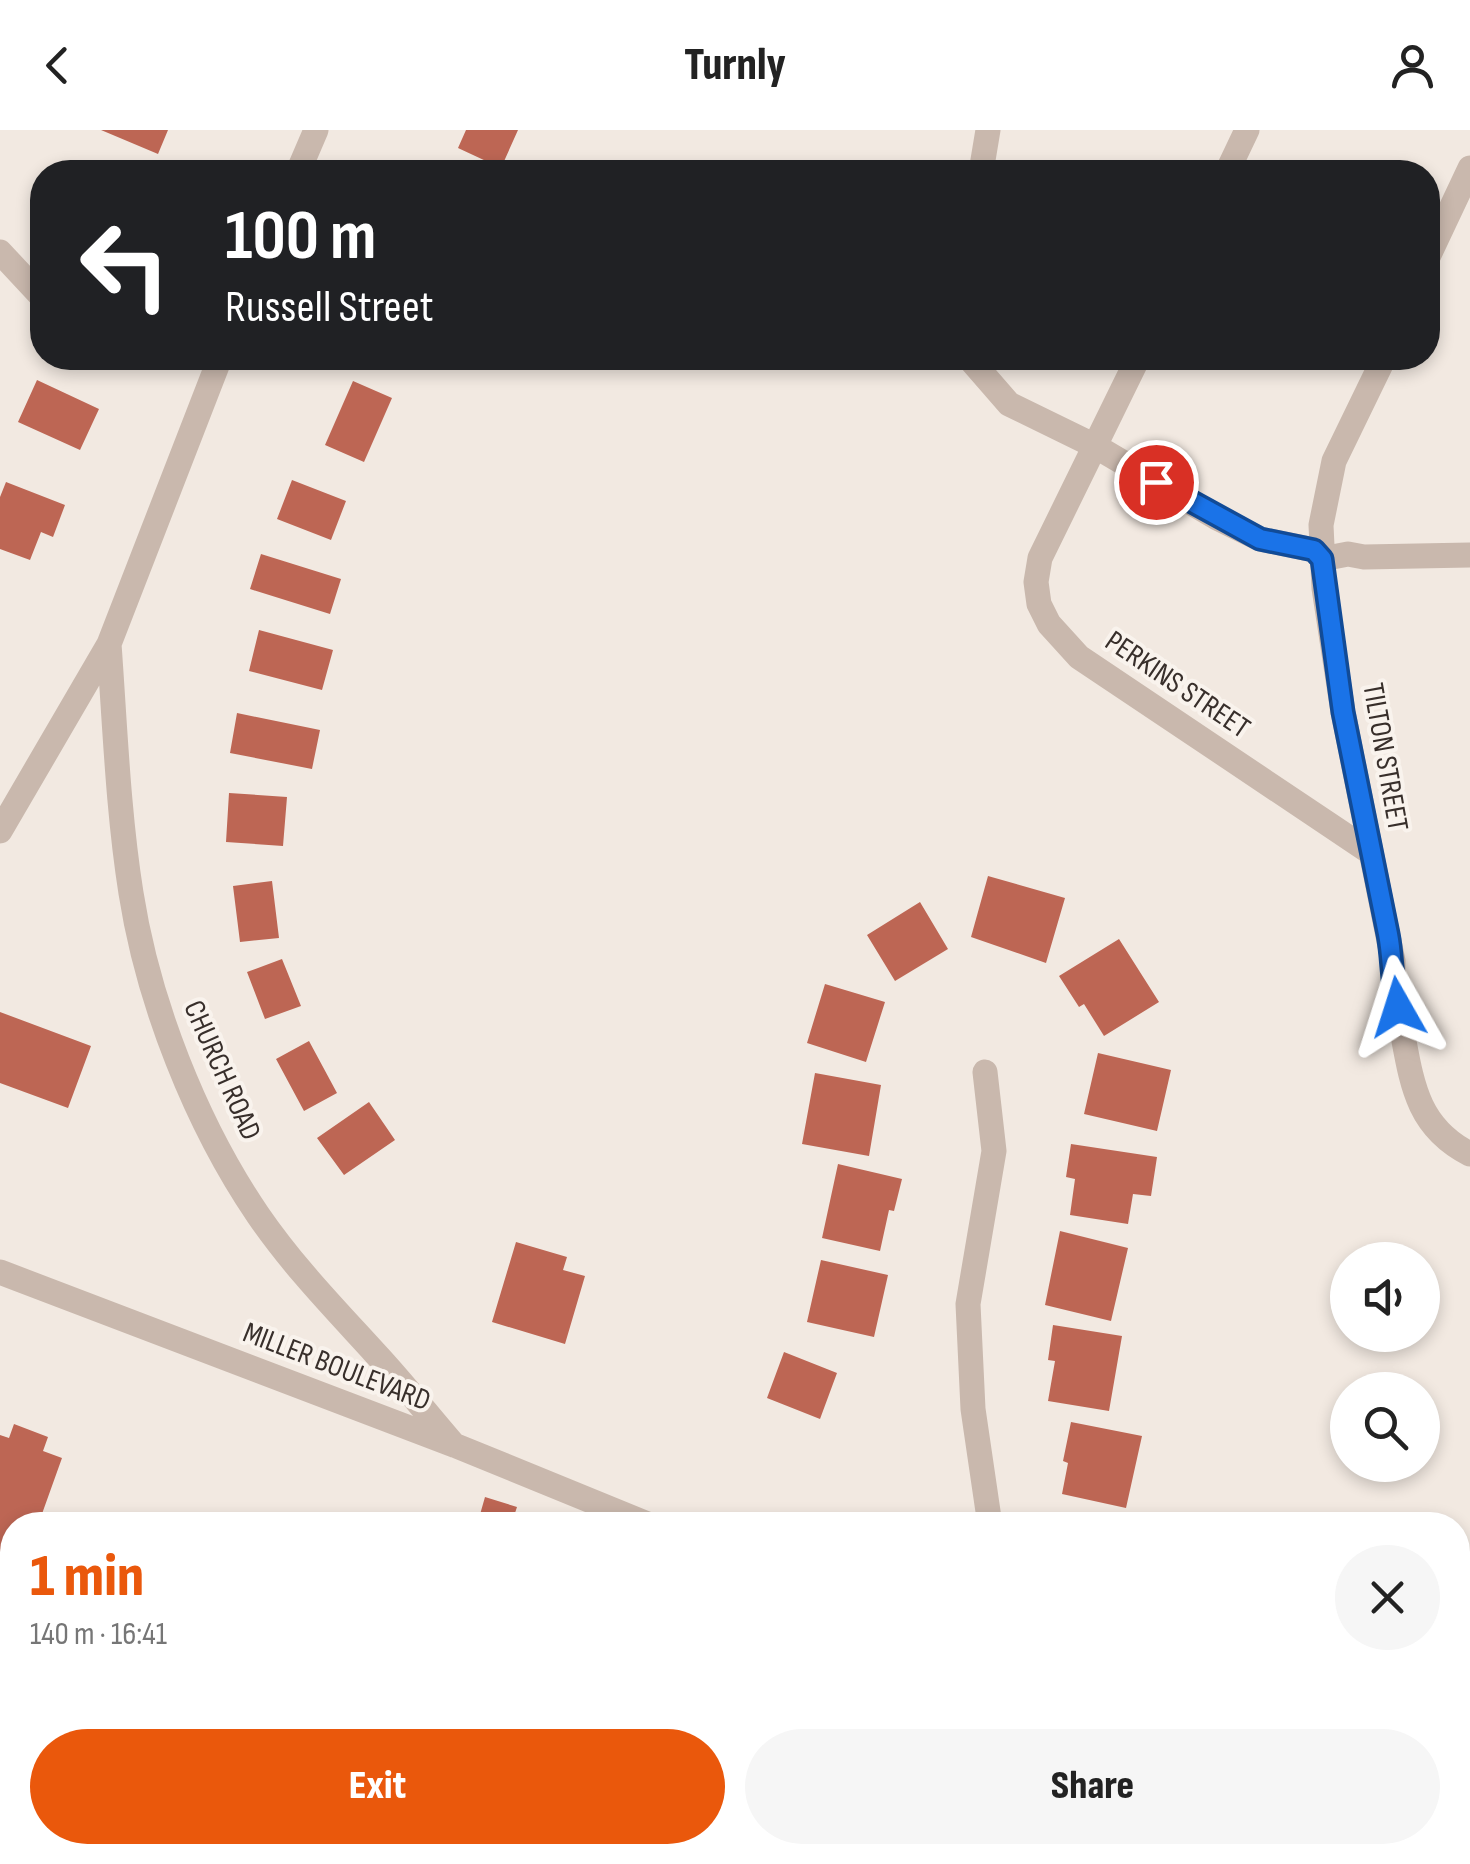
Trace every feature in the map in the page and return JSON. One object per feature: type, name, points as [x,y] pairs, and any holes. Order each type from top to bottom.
[{"type":"street","points":[[303,160],[316,130]]},
{"type":"street","points":[[984,160],[988,130]]},
{"type":"street","points":[[1233,160],[1248,130]]},
{"type":"street","points":[[1440,232],[1470,168]]},
{"type":"street","points":[[0,252],[30,284]]},
{"type":"street","name":"CHURCH ROAD","points":[[0,831],[109,644],[206,370]]},
{"type":"street","points":[[979,370],[1009,404],[1095,446],[1231,525],[1274,543],[1314,550],[1322,559],[1348,554],[1470,555]]},
{"type":"street","name":"PERKINS STREET","points":[[1132,370],[1040,558],[1038,593],[1048,624],[1097,671],[1370,852]]},
{"type":"street","name":"TILTON STREET","points":[[1378,370],[1334,461],[1321,525],[1322,559],[1343,712],[1393,961],[1392,986],[1417,1100],[1447,1142],[1470,1154]]},
{"type":"street","name":"CHURCH ROAD","points":[[109,644],[131,893],[150,979],[177,1059],[256,1212],[305,1280],[377,1354],[454,1445]]},
{"type":"street","points":[[985,1072],[994,1151],[968,1304],[973,1409],[988,1512]]},
{"type":"street","name":"MILLER BOULEVARD","points":[[0,1272],[454,1445],[618,1512]]},
{"type":"building","points":[[101,130],[168,130],[158,154]]},
{"type":"building","points":[[466,130],[518,130],[505,160],[484,160],[458,148]]},
{"type":"building","points":[[37,380],[99,409],[80,450],[18,422]]},
{"type":"building","points":[[353,381],[392,398],[364,462],[325,445]]},
{"type":"building","points":[[292,480],[346,501],[331,540],[277,519]]},
{"type":"building","points":[[6,482],[65,505],[53,537],[41,532],[30,560],[0,549],[0,497]]},
{"type":"building","points":[[261,554],[341,579],[330,614],[250,589]]},
{"type":"building","points":[[259,630],[333,650],[322,690],[249,671]]},
{"type":"building","points":[[237,713],[320,730],[312,769],[230,753]]},
{"type":"building","points":[[229,793],[287,797],[283,846],[226,842]]},
{"type":"building","points":[[988,876],[1065,898],[1046,963],[971,937]]},
{"type":"building","points":[[272,881],[279,938],[240,942],[233,886]]},
{"type":"building","points":[[920,902],[948,949],[895,981],[867,935]]},
{"type":"building","points":[[1119,939],[1159,1002],[1104,1036],[1084,1004],[1079,1007],[1059,976]]},
{"type":"building","points":[[282,959],[301,1006],[265,1019],[247,972]]},
{"type":"building","points":[[825,984],[885,1002],[866,1062],[807,1043]]},
{"type":"building","points":[[0,1012],[91,1046],[68,1108],[0,1083]]},
{"type":"building","points":[[309,1041],[337,1093],[304,1111],[276,1059]]},
{"type":"building","points":[[1098,1053],[1171,1070],[1157,1131],[1084,1114]]},
{"type":"building","points":[[815,1073],[881,1085],[869,1156],[802,1144]]},
{"type":"building","points":[[369,1102],[395,1140],[344,1175],[317,1138]]},
{"type":"building","points":[[1071,1144],[1157,1157],[1151,1196],[1133,1194],[1128,1224],[1070,1215],[1075,1179],[1066,1177]]},
{"type":"building","points":[[838,1164],[902,1179],[894,1211],[889,1210],[880,1251],[822,1238]]},
{"type":"building","points":[[1060,1231],[1128,1248],[1111,1321],[1045,1305]]},
{"type":"building","points":[[516,1242],[567,1257],[563,1270],[585,1276],[565,1344],[492,1322]]},
{"type":"building","points":[[821,1260],[888,1275],[874,1337],[807,1322]]},
{"type":"building","points":[[1053,1325],[1122,1336],[1109,1411],[1048,1401],[1055,1361],[1048,1360]]},
{"type":"building","points":[[784,1352],[837,1373],[820,1419],[767,1398]]},
{"type":"building","points":[[1071,1422],[1142,1436],[1126,1508],[1062,1494],[1068,1463],[1063,1461]]},
{"type":"building","points":[[14,1424],[48,1437],[43,1451],[62,1458],[43,1512],[0,1512],[0,1435],[9,1438]]},
{"type":"building","points":[[485,1497],[517,1507],[515,1512],[481,1512]]},
{"type":"route","points":[[1156,482],[1260,539],[1314,550],[1322,559],[1343,712],[1383,906],[1398,1007]]}]
